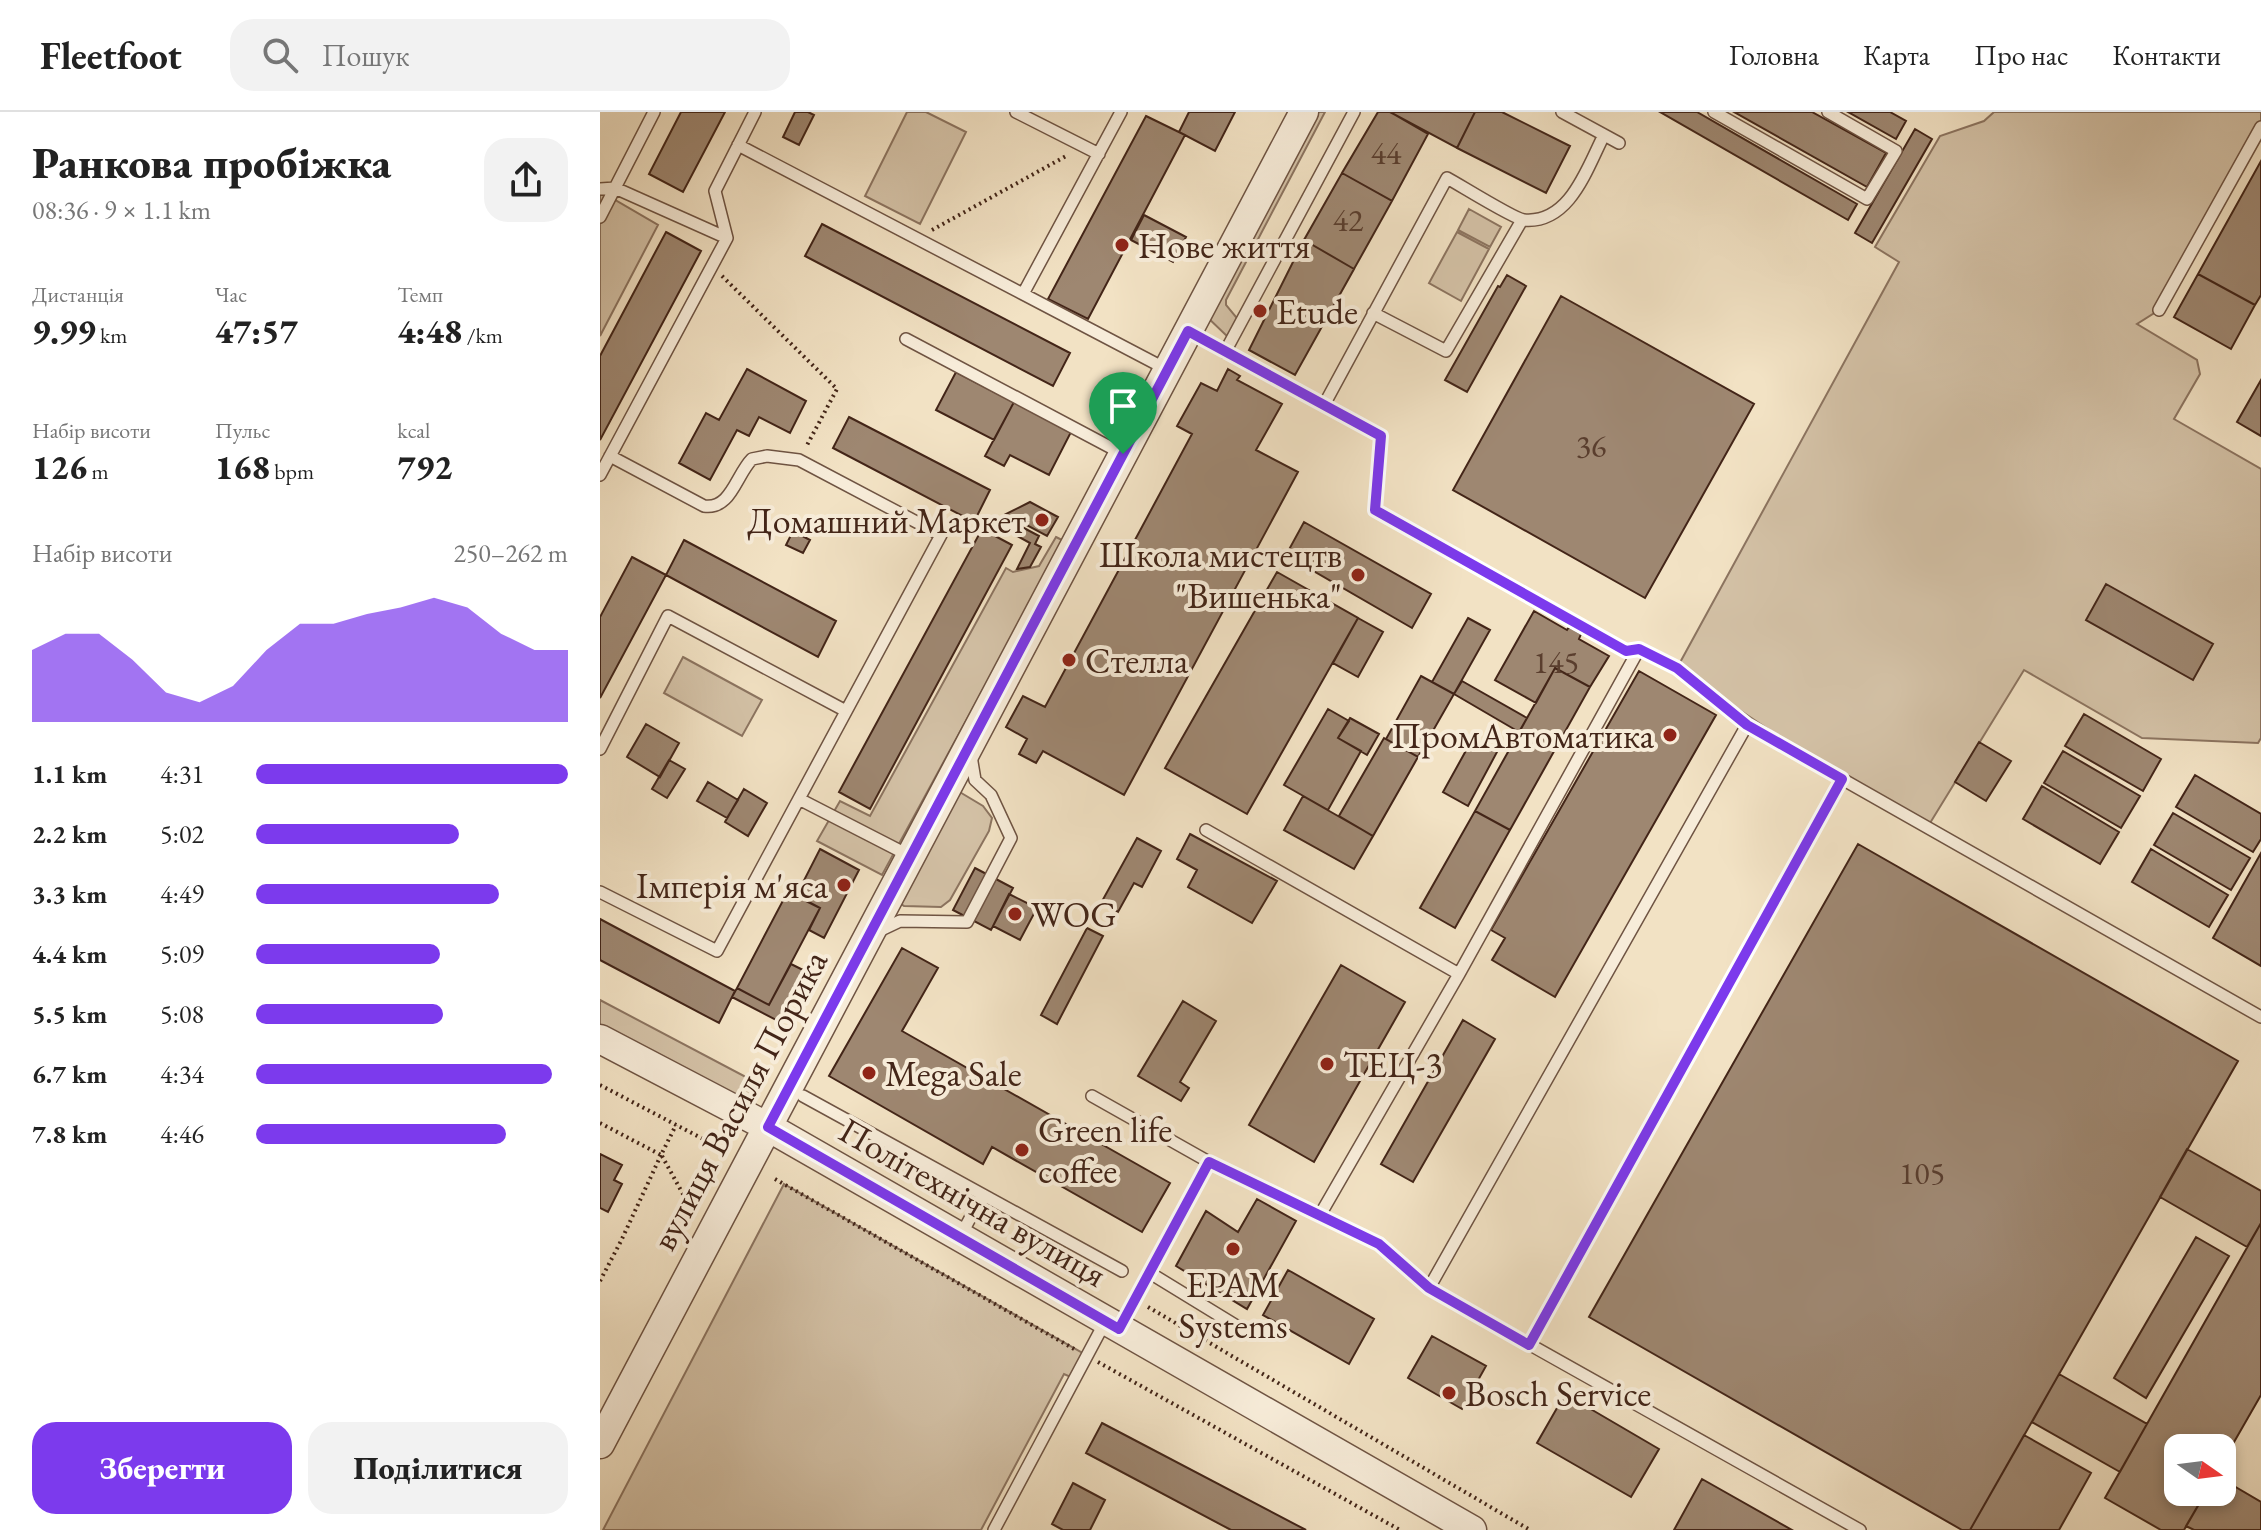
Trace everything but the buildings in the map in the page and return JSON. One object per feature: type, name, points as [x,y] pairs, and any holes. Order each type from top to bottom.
[{"type":"street","name":"вулиця Василя Порика","points":[[600,1444],[612,1411],[768,1127],[1304,112]]},
{"type":"street","name":"Політехнічна вулиця","points":[[600,1039],[768,1127],[1472,1530]]},
{"type":"lane","points":[[600,217],[654,112]]},
{"type":"lane","points":[[600,475],[727,238],[715,191],[755,112]]},
{"type":"lane","points":[[1016,112],[1099,154]]},
{"type":"lane","points":[[1023,294],[1121,112]]},
{"type":"lane","points":[[1225,352],[1354,112]]},
{"type":"lane","points":[[1562,112],[1619,143]]},
{"type":"lane","points":[[1714,112],[1867,199],[1896,151],[1828,112]]},
{"type":"lane","points":[[2159,310],[2261,127]]},
{"type":"lane","points":[[1324,405],[1447,178],[1522,220],[1550,217],[1562,209],[1575,191],[1604,135]]},
{"type":"lane","points":[[738,145],[1168,370]]},
{"type":"lane","points":[[600,189],[615,188],[727,238]]},
{"type":"lane","points":[[1373,313],[1446,351],[1522,220]]},
{"type":"lane","points":[[1188,331],[1381,436],[1375,510],[1626,651],[1639,649],[1677,668],[1747,725],[2261,1017]]},
{"type":"lane","points":[[906,339],[1123,454]]},
{"type":"lane","points":[[600,892],[717,951],[941,535],[799,460],[767,456],[752,459],[726,499],[716,507],[710,507],[610,456]]},
{"type":"lane","points":[[600,749],[668,616],[846,711]]},
{"type":"lane","points":[[1320,1215],[1459,974],[1639,649]]},
{"type":"lane","points":[[1429,1288],[1747,725]]},
{"type":"lane","points":[[868,936],[900,921],[967,922],[1011,838],[991,795],[975,780],[969,744]]},
{"type":"lane","points":[[1529,1345],[1842,779]]},
{"type":"lane","points":[[799,799],[910,857]]},
{"type":"lane","points":[[1206,830],[1459,974]]},
{"type":"lane","points":[[803,1096],[1122,1271]]},
{"type":"lane","points":[[1092,1096],[1209,1162],[1379,1244],[1429,1288],[1860,1530]]},
{"type":"lane","points":[[994,1530],[1073,1378],[1135,1299],[1209,1162]]},
{"type":"lane","points":[[960,1237],[982,1196]]},
{"type":"lane","points":[[1150,1273],[1248,1333]]},
{"type":"path","points":[[916,238],[1084,147]]},
{"type":"path","points":[[712,266],[837,389],[799,460]]},
{"type":"path","points":[[600,1085],[726,1151]]},
{"type":"path","points":[[600,1123],[661,1155],[694,1214]]},
{"type":"path","points":[[600,1281],[676,1125]]},
{"type":"path","points":[[1135,1299],[1530,1530]]},
{"type":"shaded area","points":[[907,112],[926,112],[966,132],[920,224],[865,196]]},
{"type":"shaded area","points":[[1304,112],[1325,112],[1226,300],[1226,305],[1241,323],[1231,340],[1204,314]]},
{"type":"shaded area","points":[[1994,112],[2261,112],[2261,127],[2159,310],[2137,324],[2197,360],[2200,374],[2174,419],[2261,469],[2261,738],[2258,743],[2142,738],[2024,670],[1927,828],[1842,779],[1677,668],[1899,262],[1875,247],[1940,136],[1984,121]]},
{"type":"shaded area","points":[[600,191],[658,225],[600,336]]},
{"type":"shaded area","points":[[1469,209],[1501,227],[1490,247],[1458,230]]},
{"type":"shaded area","points":[[1457,232],[1489,249],[1461,301],[1429,283]]},
{"type":"shaded area","points":[[1056,537],[1064,541],[882,875],[817,841],[840,801],[870,816],[1006,568],[1013,572],[1039,566]]},
{"type":"shaded area","points":[[683,657],[762,700],[742,736],[664,693]]},
{"type":"shaded area","points":[[958,791],[983,806],[992,818],[989,831],[950,900],[941,907],[904,906],[897,901]]},
{"type":"shaded area","points":[[600,1000],[761,1085],[745,1116],[600,1039]]},
{"type":"shaded area","points":[[784,1184],[1086,1355],[1073,1378],[1064,1374],[981,1530],[603,1530]]},
{"type":"place","name":"Нове життя","points":[[1122,245]]},
{"type":"place","name":"Etude","points":[[1260,311]]},
{"type":"place","name":"Домашний Маркет","points":[[1042,520]]},
{"type":"place","name":"Школа мистецтв \"Вишенька\"","points":[[1358,575]]},
{"type":"place","name":"Стелла","points":[[1069,660]]},
{"type":"place","name":"ПромАвтоматика","points":[[1670,735]]},
{"type":"place","name":"Імперія м'яса","points":[[844,885]]},
{"type":"place","name":"WOG","points":[[1015,914]]},
{"type":"place","name":"ТЕЦ-3","points":[[1327,1064]]},
{"type":"place","name":"Mega Sale","points":[[869,1073]]},
{"type":"place","name":"Green life coffee","points":[[1022,1150]]},
{"type":"place","name":"EPAM Systems","points":[[1233,1249]]},
{"type":"place","name":"Bosch Service","points":[[1449,1393]]},
{"type":"route","points":[[1188,331],[1381,436],[1375,510],[1626,651],[1639,649],[1677,668],[1747,725],[1842,779],[1529,1345],[1429,1288],[1379,1244],[1209,1162],[1119,1329],[768,1127],[1123,454],[1188,331]]}]
